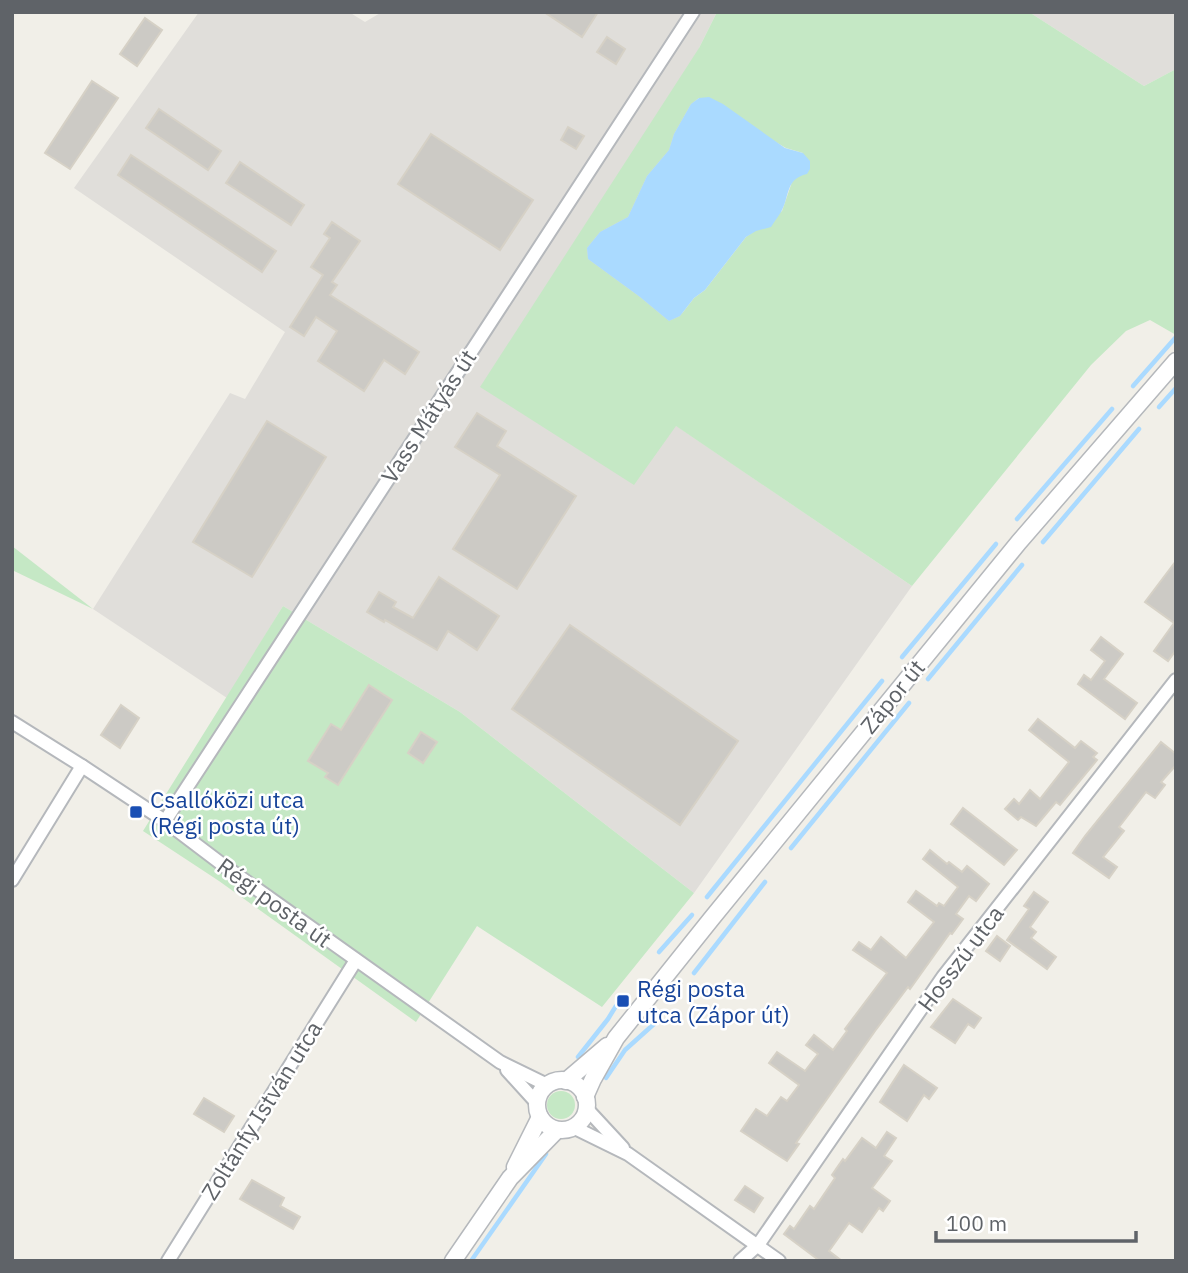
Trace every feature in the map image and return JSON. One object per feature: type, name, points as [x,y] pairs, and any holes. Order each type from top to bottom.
[{"type":"street","name":"Vass Mátyás út","points":[[164,821],[693,12]]},
{"type":"street","name":"Zápor út","points":[[586,1103],[593,1079],[616,1038],[1019,542],[1176,362]]},
{"type":"street","name":"Hosszú utca","points":[[740,1261],[758,1245],[943,977],[1176,680]]},
{"type":"street","name":"Régi posta út","points":[[12,722],[164,821],[500,1062],[547,1085]]},
{"type":"street","points":[[12,880],[82,766]]},
{"type":"street","name":"Zoltánfy István utca","points":[[168,1261],[356,960]]},
{"type":"street","name":"Zápor út","points":[[566,1081],[616,1038]]},
{"type":"street","name":"Régi posta út","points":[[500,1062],[523,1086],[538,1110]]},
{"type":"street","points":[[453,1261],[510,1178],[538,1110],[542,1090],[547,1085],[566,1081],[578,1086],[586,1103],[628,1154]]},
{"type":"street","points":[[510,1178],[565,1129],[579,1123],[584,1116],[586,1103]]},
{"type":"street","points":[[538,1110],[550,1127],[565,1129],[628,1154],[779,1261]]},
{"type":"shaded area","points":[[199,12],[349,12],[365,22],[382,12],[717,12],[699,48],[675,425],[912,586],[694,893],[460,712],[283,606],[227,698],[93,609],[230,393],[245,399],[285,332],[74,188]]},
{"type":"shaded area","points":[[1029,12],[1176,12],[1176,69],[1144,86]]},
{"type":"green space","points":[[717,12],[1029,12],[1144,86],[1176,69],[1176,335],[1150,320],[1126,331],[1091,365],[912,586],[676,426],[634,485],[480,387],[699,48]],"holes":[[[699,98],[786,148],[803,153],[798,176],[792,182],[782,211],[746,237],[705,290],[694,298],[680,316],[669,321],[588,259],[587,248],[600,232],[628,217],[647,176],[669,150],[674,134],[691,104]]]},
{"type":"green space","points":[[12,546],[93,609],[12,570]]},
{"type":"green space","points":[[283,606],[460,712],[694,893],[602,1007],[477,926],[416,1022],[219,881],[143,831]]},
{"type":"green space","points":[[561,1091],[571,1095],[575,1105],[571,1115],[561,1119],[551,1115],[547,1105],[551,1095]]},
{"type":"water","points":[[709,97],[785,148],[803,153],[810,161],[810,169],[791,184],[781,212],[771,227],[746,237],[705,290],[694,298],[680,316],[669,321],[588,259],[587,248],[600,232],[628,217],[647,176],[669,150],[674,134],[691,104],[699,98]]},
{"type":"building","points":[[544,12],[598,12],[582,37]]},
{"type":"building","points":[[145,18],[162,30],[137,66],[120,54]]},
{"type":"building","points":[[607,37],[625,49],[616,64],[597,52]]},
{"type":"building","points":[[92,81],[118,98],[70,169],[45,153]]},
{"type":"building","points":[[159,109],[221,151],[208,170],[146,128]]},
{"type":"building","points":[[568,127],[584,136],[576,149],[561,140]]},
{"type":"building","points":[[431,134],[533,200],[500,250],[398,184]]},
{"type":"building","points":[[131,155],[276,251],[262,272],[118,175]]},
{"type":"building","points":[[240,162],[304,205],[291,225],[226,183]]},
{"type":"building","points":[[332,222],[360,241],[332,282],[337,285],[330,295],[419,352],[405,374],[384,360],[364,391],[318,361],[337,331],[316,317],[304,336],[290,327],[323,275],[311,267],[330,238],[324,234]]},
{"type":"building","points":[[477,413],[506,431],[497,446],[576,496],[517,589],[453,549],[500,475],[455,447]]},
{"type":"building","points":[[267,421],[326,457],[252,577],[193,542]]},
{"type":"building","points":[[1176,561],[1176,650],[1168,661],[1154,651],[1174,623],[1145,602]]},
{"type":"building","points":[[439,577],[499,616],[477,650],[448,631],[437,650],[367,612],[379,592],[396,602],[393,607],[413,618]]},
{"type":"building","points":[[570,625],[738,741],[680,825],[512,709]]},
{"type":"building","points":[[1101,637],[1123,654],[1104,679],[1137,703],[1125,719],[1078,684],[1084,675],[1091,680],[1105,661],[1091,650]]},
{"type":"building","points":[[369,685],[392,700],[338,785],[325,777],[328,773],[308,761],[331,724],[341,730]]},
{"type":"building","points":[[121,705],[139,718],[120,748],[101,735]]},
{"type":"building","points":[[1038,719],[1075,748],[1081,741],[1097,753],[1093,757],[1097,760],[1060,805],[1056,802],[1036,826],[1021,817],[1018,820],[1005,809],[1014,799],[1019,804],[1030,790],[1040,799],[1069,762],[1029,730]]},
{"type":"building","points":[[421,732],[437,742],[423,763],[408,753]]},
{"type":"building","points":[[1161,742],[1176,754],[1176,765],[1161,782],[1165,785],[1155,798],[1146,792],[1119,827],[1124,831],[1103,857],[1117,867],[1109,878],[1073,853]]},
{"type":"building","points":[[963,808],[1017,850],[1004,865],[951,824]]},
{"type":"building","points":[[930,850],[962,872],[967,866],[989,884],[976,901],[969,896],[956,914],[963,919],[875,1031],[796,1143],[799,1144],[787,1161],[741,1131],[756,1109],[767,1116],[781,1097],[787,1101],[799,1085],[769,1063],[777,1052],[805,1071],[818,1054],[806,1045],[814,1035],[833,1050],[847,1031],[845,1029],[887,973],[853,950],[859,942],[871,950],[881,937],[906,958],[934,922],[908,902],[916,891],[937,906],[939,903],[944,906],[958,887],[923,859]]},
{"type":"building","points":[[1034,892],[1048,902],[1030,927],[1036,932],[1031,938],[1056,957],[1047,969],[1007,940],[1029,909],[1024,906]]},
{"type":"building","points":[[997,936],[1010,946],[1000,961],[986,951]]},
{"type":"building","points":[[953,999],[981,1018],[974,1028],[968,1024],[955,1043],[931,1027]]},
{"type":"building","points":[[904,1065],[937,1088],[929,1099],[924,1095],[907,1121],[880,1102]]},
{"type":"building","points":[[204,1098],[234,1116],[224,1132],[194,1114]]},
{"type":"building","points":[[887,1132],[896,1138],[884,1156],[892,1161],[872,1188],[890,1201],[883,1211],[879,1208],[862,1232],[849,1223],[829,1251],[842,1261],[820,1261],[784,1234],[790,1226],[794,1229],[810,1206],[814,1209],[835,1178],[832,1175],[862,1138],[876,1148]]},
{"type":"building","points":[[252,1180],[284,1198],[280,1206],[300,1217],[293,1229],[240,1199]]},
{"type":"building","points":[[745,1186],[763,1198],[754,1212],[735,1200]]},
{"type":"waterway","points":[[1133,386],[1176,337]]},
{"type":"waterway","points":[[1159,407],[1176,388]]},
{"type":"waterway","points":[[1017,519],[1112,409]]},
{"type":"waterway","points":[[1043,542],[1139,429]]},
{"type":"waterway","points":[[902,657],[996,544]]},
{"type":"waterway","points":[[928,679],[1022,565]]},
{"type":"waterway","points":[[707,897],[882,681]]},
{"type":"waterway","points":[[791,848],[909,703]]},
{"type":"waterway","points":[[694,973],[765,882]]},
{"type":"waterway","points":[[659,952],[692,915]]},
{"type":"waterway","points":[[578,1057],[616,1006]]},
{"type":"waterway","points":[[606,1078],[625,1050],[654,1024]]},
{"type":"waterway","points":[[471,1261],[546,1154]]},
{"type":"place","name":"Csallóközi utca (Régi posta út)","points":[[136,812]]},
{"type":"place","name":"Régi posta utca (Zápor út)","points":[[623,1001]]}]
